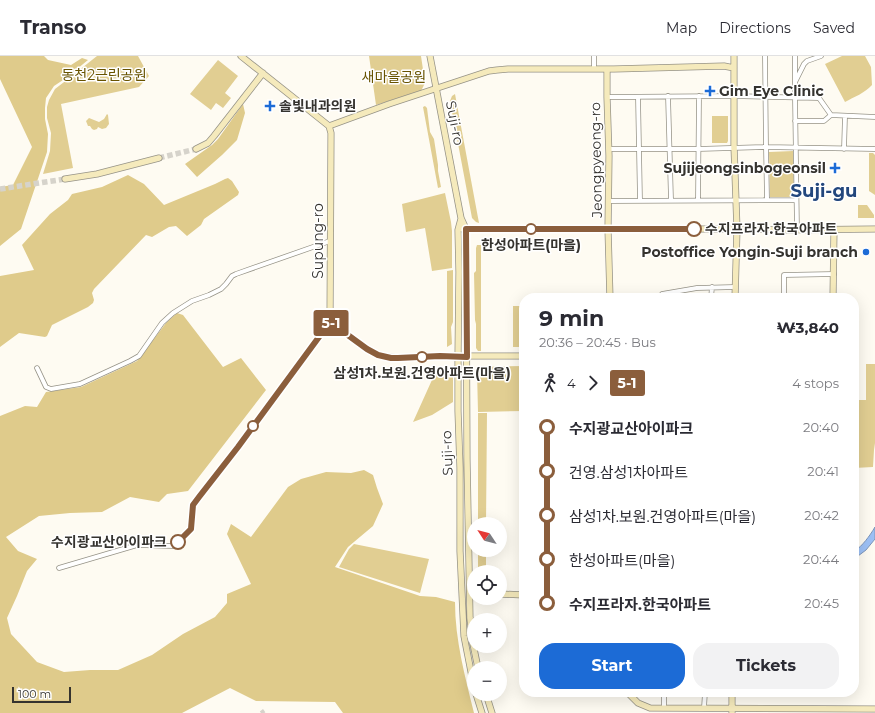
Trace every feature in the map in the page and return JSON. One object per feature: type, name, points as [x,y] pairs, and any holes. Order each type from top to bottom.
[{"type":"street","points":[[241,56],[329,126],[389,104],[497,70],[541,68],[607,69],[724,66],[734,68]]},
{"type":"street","name":"Suji-ro","points":[[430,56],[461,218],[466,229],[468,529],[470,565]]},
{"type":"street","points":[[594,56],[594,69]]},
{"type":"street","points":[[734,56],[734,148],[737,229],[735,293]]},
{"type":"street","points":[[765,56],[767,199]]},
{"type":"street","points":[[795,56],[794,97],[797,230]]},
{"type":"street","points":[[795,84],[804,64],[807,61],[821,56]]},
{"type":"street","name":"Jeongpyeong-ro","points":[[607,69],[610,293]]},
{"type":"street","points":[[196,149],[208,143],[263,73]]},
{"type":"street","points":[[668,96],[671,200]]},
{"type":"street","points":[[698,200],[699,96]]},
{"type":"street","points":[[607,97],[734,96],[819,98],[831,115]]},
{"type":"street","points":[[638,97],[640,201]]},
{"type":"street","points":[[795,121],[824,121],[831,115],[875,117]]},
{"type":"street","points":[[844,149],[845,116]]},
{"type":"street","name":"Supung-ro","points":[[329,126],[331,133],[330,322]]},
{"type":"street","points":[[609,149],[766,147],[875,149]]},
{"type":"street","points":[[65,179],[97,174],[159,158]]},
{"type":"street","points":[[609,201],[796,200]]},
{"type":"street","name":"Suji-ro","points":[[461,218],[458,230],[460,551],[464,636],[469,661]]},
{"type":"street","points":[[458,230],[875,229]]},
{"type":"street","points":[[834,230],[834,293]]},
{"type":"street","points":[[37,368],[46,387],[52,389],[80,384],[139,356],[162,323],[173,313],[192,301],[221,289],[232,276],[330,241]]},
{"type":"street","points":[[784,293],[784,275],[834,274]]},
{"type":"street","points":[[666,293],[697,288],[735,287]]},
{"type":"street","points":[[712,288],[712,293]]},
{"type":"street","points":[[59,568],[137,545],[172,546],[178,542],[191,529],[193,505],[238,447],[330,322],[367,349],[378,355],[391,358],[440,356],[519,356]]},
{"type":"street","points":[[462,594],[467,594]]},
{"type":"street","points":[[507,594],[519,595]]},
{"type":"street","name":"Suji-ro","points":[[472,605],[471,626],[477,661]]},
{"type":"street","points":[[631,697],[638,703],[648,708],[704,708],[732,711],[875,709]]},
{"type":"street","points":[[664,697],[664,708]]},
{"type":"street","points":[[704,708],[705,697]]},
{"type":"street","points":[[732,697],[732,711]]},
{"type":"street","points":[[478,701],[482,713]]},
{"type":"street","points":[[488,701],[492,713]]},
{"type":"green space","name":"동천2근린공원","points":[[97,56],[138,56],[149,76],[139,87],[61,104],[73,168],[43,174],[50,151],[51,133],[47,118],[47,107],[49,100],[55,89]]},
{"type":"green space","name":"새마을공원","points":[[369,56],[421,56],[425,83],[421,91],[376,105]]},
{"type":"green space","points":[[842,56],[865,56],[871,67],[872,85],[863,93],[845,102],[825,64]]},
{"type":"green space","points":[[218,60],[238,76],[225,93],[231,98],[223,108],[216,103],[211,110],[190,94]]},
{"type":"green space","points":[[455,94],[479,223],[472,218],[450,101],[452,96]]},
{"type":"green space","points":[[425,106],[427,108],[430,132],[434,139],[441,187],[438,188],[423,107]]},
{"type":"green space","points":[[107,114],[109,124],[106,128],[102,129],[98,127],[94,130],[88,126],[86,121],[89,118],[99,122],[104,119]]},
{"type":"green space","points":[[712,116],[728,116],[727,143],[712,143]]},
{"type":"green space","points":[[793,151],[794,197],[770,197],[769,152]]},
{"type":"green space","points":[[869,153],[873,153],[875,155],[875,195],[869,191]]},
{"type":"green space","points":[[445,193],[452,231],[452,268],[432,271],[425,228],[406,232],[402,204]]},
{"type":"green space","points":[[858,205],[867,205],[874,215],[874,218],[858,218]]},
{"type":"green space","points":[[477,245],[481,245],[481,351],[478,351],[476,348],[474,273],[476,271]]},
{"type":"green space","points":[[453,270],[453,322],[451,327],[452,344],[447,347],[447,271]]},
{"type":"green space","points":[[513,306],[519,306],[519,347],[513,347]]},
{"type":"green space","points":[[866,364],[875,364],[875,443],[873,467],[859,468],[859,400],[866,400]]},
{"type":"green space","points":[[519,366],[519,411],[478,412],[477,371],[481,367]]},
{"type":"green space","points":[[449,370],[453,374],[453,402],[432,415],[413,422],[436,371]]},
{"type":"green space","points":[[478,413],[487,413],[486,517],[478,517]]},
{"type":"green space","points":[[354,544],[429,559],[420,593],[339,567],[349,549]]},
{"type":"green space","points":[[478,557],[486,557],[486,565],[478,565]]},
{"type":"shaded area","points":[[0,56],[44,56],[48,60],[71,65],[82,58],[88,60],[54,86],[46,98],[45,119],[48,134],[47,152],[21,229],[0,246],[0,187],[13,185],[32,147],[0,79]]},
{"type":"shaded area","points":[[243,104],[245,113],[237,140],[197,177],[185,164],[218,139]]},
{"type":"shaded area","points":[[128,175],[144,184],[164,205],[228,178],[232,181],[239,192],[238,195],[204,219],[201,225],[187,236],[176,226],[169,227],[152,237],[146,235],[94,289],[92,293],[94,300],[93,303],[52,325],[47,336],[45,337],[19,333],[0,347],[0,276],[34,270],[22,245],[50,214],[68,200],[72,194],[102,187]]},
{"type":"shaded area","points":[[177,313],[183,315],[223,367],[241,358],[266,390],[188,491],[167,494],[159,502],[130,497],[102,512],[39,516],[6,537],[18,551],[37,559],[27,571],[7,618],[11,634],[37,662],[64,672],[118,670],[152,655],[183,634],[215,617],[227,603],[227,594],[251,584],[227,534],[231,524],[251,537],[288,487],[301,479],[326,472],[351,473],[364,470],[373,475],[383,504],[373,526],[348,547],[335,567],[420,596],[436,597],[455,602],[455,616],[459,644],[467,684],[467,701],[471,701],[474,713],[343,713],[335,702],[256,701],[230,688],[182,713],[0,713],[0,416],[25,406],[37,407],[46,392],[81,387],[137,361],[166,323]]},
{"type":"water","points":[[875,527],[875,539],[866,550],[859,555],[859,548],[866,541]]},
{"type":"tunnel","points":[[159,158],[196,149]]},
{"type":"tunnel","points":[[0,189],[65,179]]},
{"type":"tunnel","points":[[261,713],[265,710]]},
{"type":"bus line","name":"5-1","points":[[178,542],[191,529],[193,505],[238,447],[330,322],[367,349],[378,355],[391,358],[440,356],[467,357],[466,229],[694,229]]},
{"type":"place","name":"Gim Eye Clinic","points":[[710,91]]},
{"type":"place","name":"솔빛내과의원","points":[[270,106]]},
{"type":"place","name":"Sujijeongsinbogeonsil","points":[[835,168]]},
{"type":"place","name":"한성아파트(마을)","points":[[531,229]]},
{"type":"place","name":"수지프라자.한국아파트","points":[[694,229]]},
{"type":"place","name":"Postoffice Yongin-Suji branch","points":[[866,252]]},
{"type":"place","name":"삼성1차.보원.건영아파트(마을)","points":[[422,357]]},
{"type":"place","name":"수지광교산아이파크","points":[[178,542]]},
{"type":"district","name":"Suji-gu","points":[[824,191]]}]
